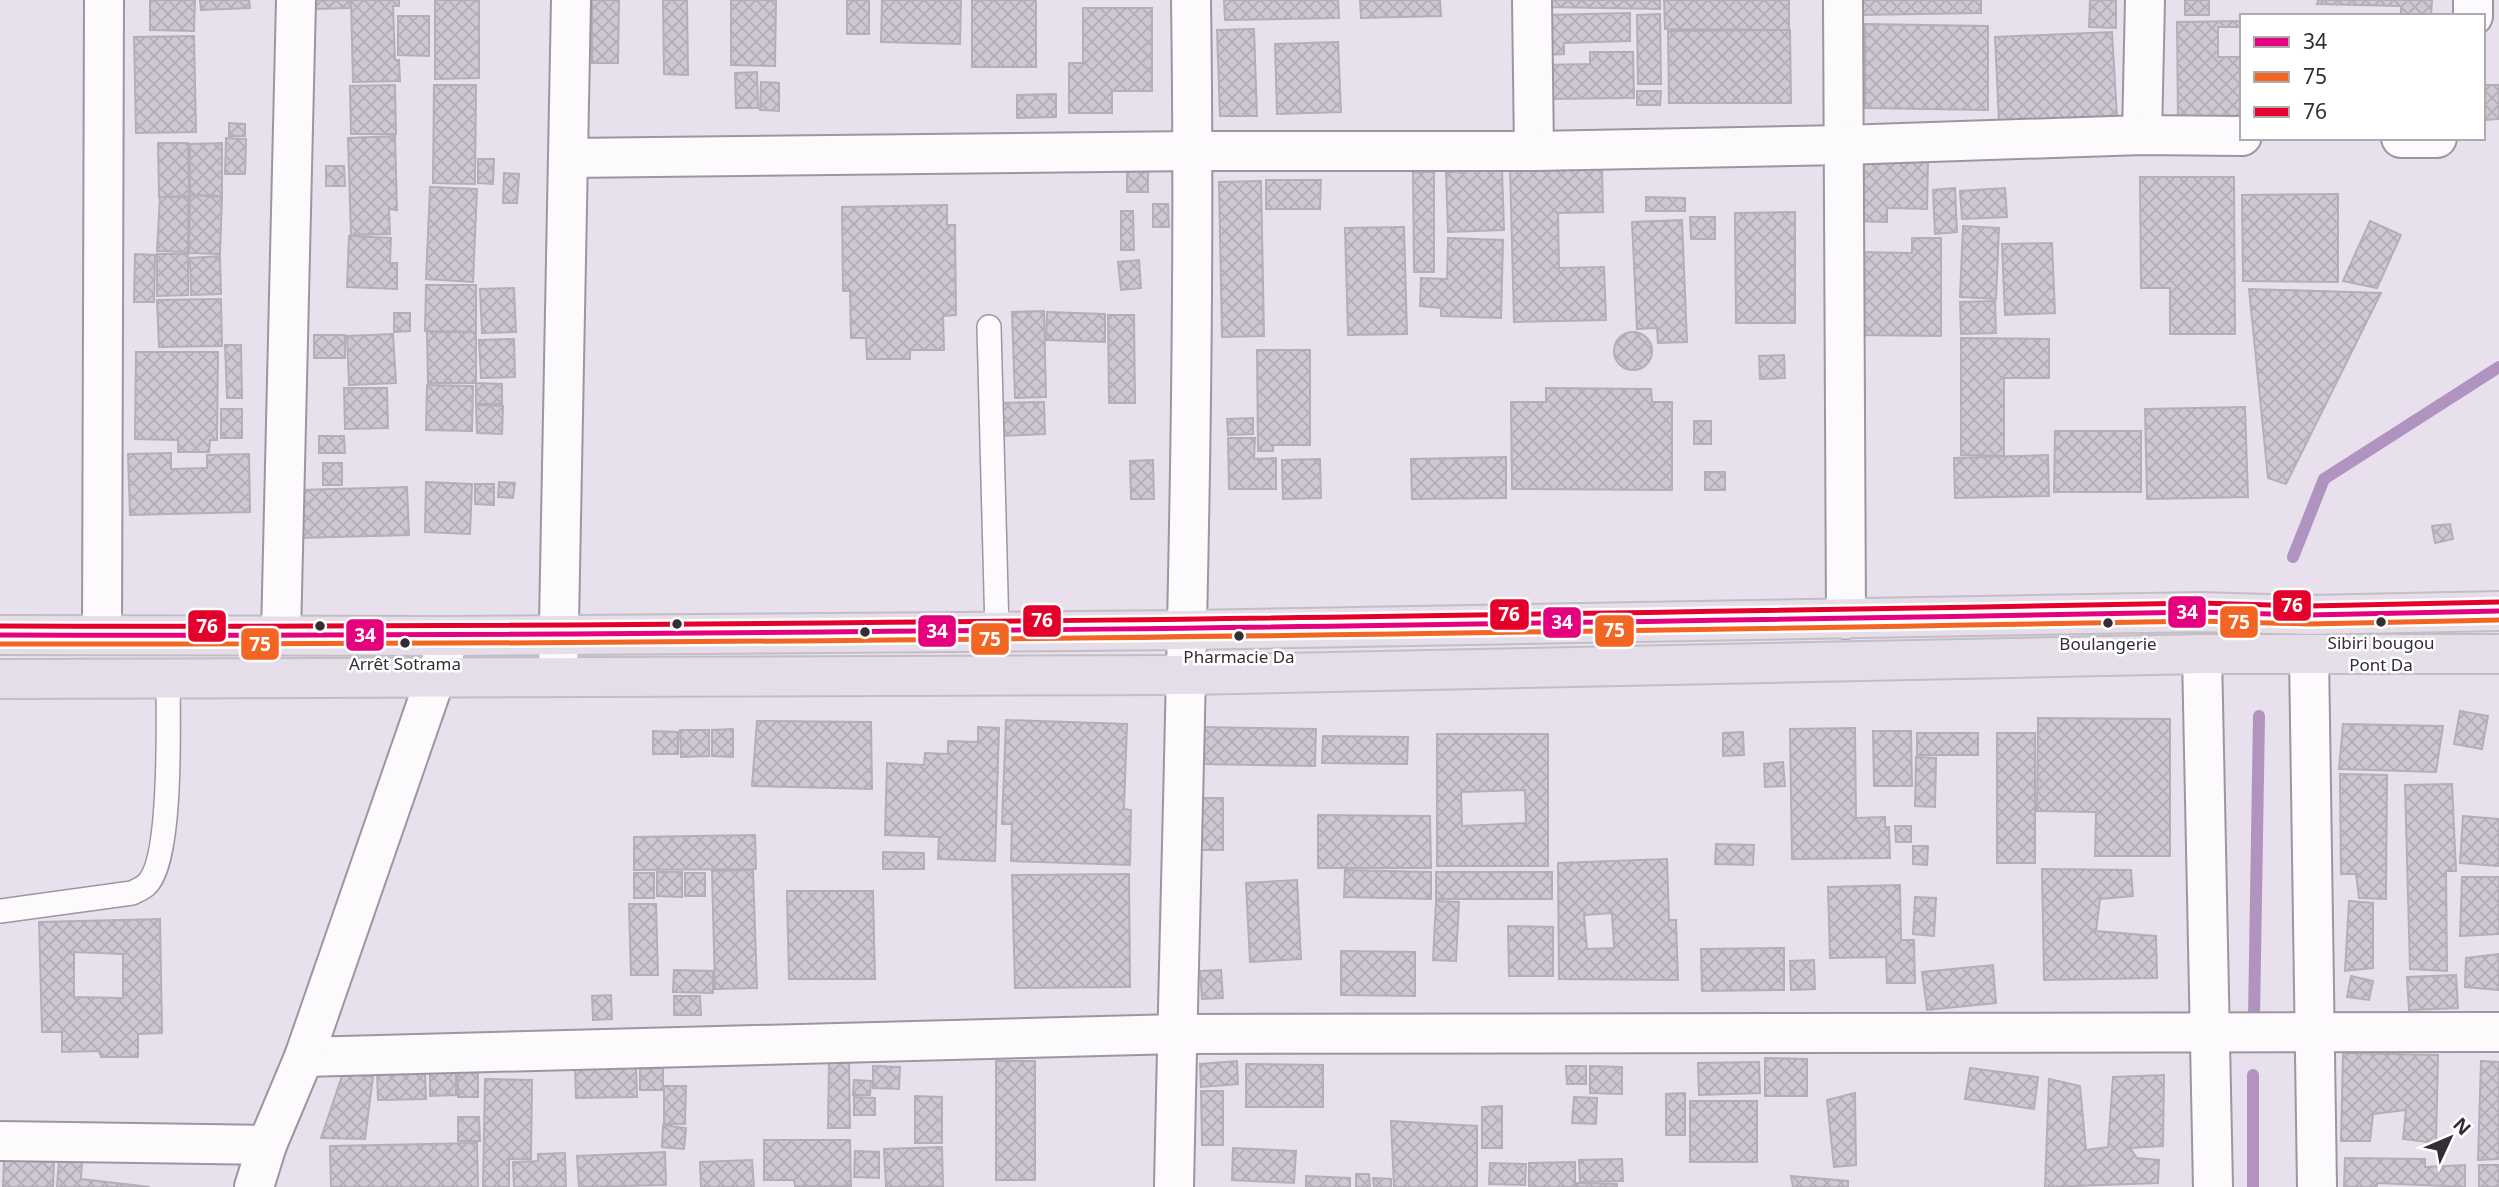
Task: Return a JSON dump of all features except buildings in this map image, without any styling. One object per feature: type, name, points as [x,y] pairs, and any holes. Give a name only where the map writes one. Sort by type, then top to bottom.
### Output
[{"type":"highway","points":[[0,635],[559,636],[1189,630],[2200,611],[2309,615],[2499,611]]},
{"type":"highway","points":[[0,678],[1188,675],[2202,654],[2499,654]]},
{"type":"street","points":[[103,635],[104,0]]},
{"type":"street","points":[[281,635],[296,0]]},
{"type":"street","points":[[558,675],[571,0]]},
{"type":"street","points":[[1174,1187],[1189,630],[1194,151],[1191,0]]},
{"type":"street","points":[[1532,0],[1534,151]]},
{"type":"street","points":[[1843,0],[1846,619]]},
{"type":"street","points":[[2142,135],[2146,0]]},
{"type":"street","points":[[568,158],[1194,151],[1534,151],[1843,145],[2142,135],[2240,136]]},
{"type":"street","points":[[254,1187],[267,1145],[304,1057],[450,636]]},
{"type":"street","points":[[2202,654],[2213,1187]]},
{"type":"street","points":[[2309,655],[2317,1187]]},
{"type":"street","points":[[304,1057],[1177,1034],[2499,1032]]},
{"type":"street","points":[[0,1141],[267,1145]]},
{"type":"lane","points":[[989,327],[997,631]]},
{"type":"lane","points":[[0,911],[132,893],[148,884],[155,870],[166,826],[169,678]]},
{"type":"waterway","points":[[2293,557],[2324,479],[2499,367]]},
{"type":"waterway","points":[[2254,1018],[2259,716]]},
{"type":"waterway","points":[[2253,1075],[2253,1187]]},
{"type":"transit line","name":"76","points":[[0,626],[825,623],[2200,603],[2309,606],[2499,602]]},
{"type":"transit line","name":"34","points":[[0,635],[825,632],[2200,612],[2309,615],[2499,611]]},
{"type":"transit line","name":"75","points":[[0,644],[825,641],[2200,621],[2309,624],[2499,620]]},
{"type":"place","name":"Sibiri bougou Pont Da","points":[[2381,622]]},
{"type":"place","name":"Boulangerie","points":[[2108,623]]},
{"type":"place","name":"Pharmacie Da","points":[[1239,636]]},
{"type":"place","name":"Arrêt Sotrama","points":[[405,643]]}]
